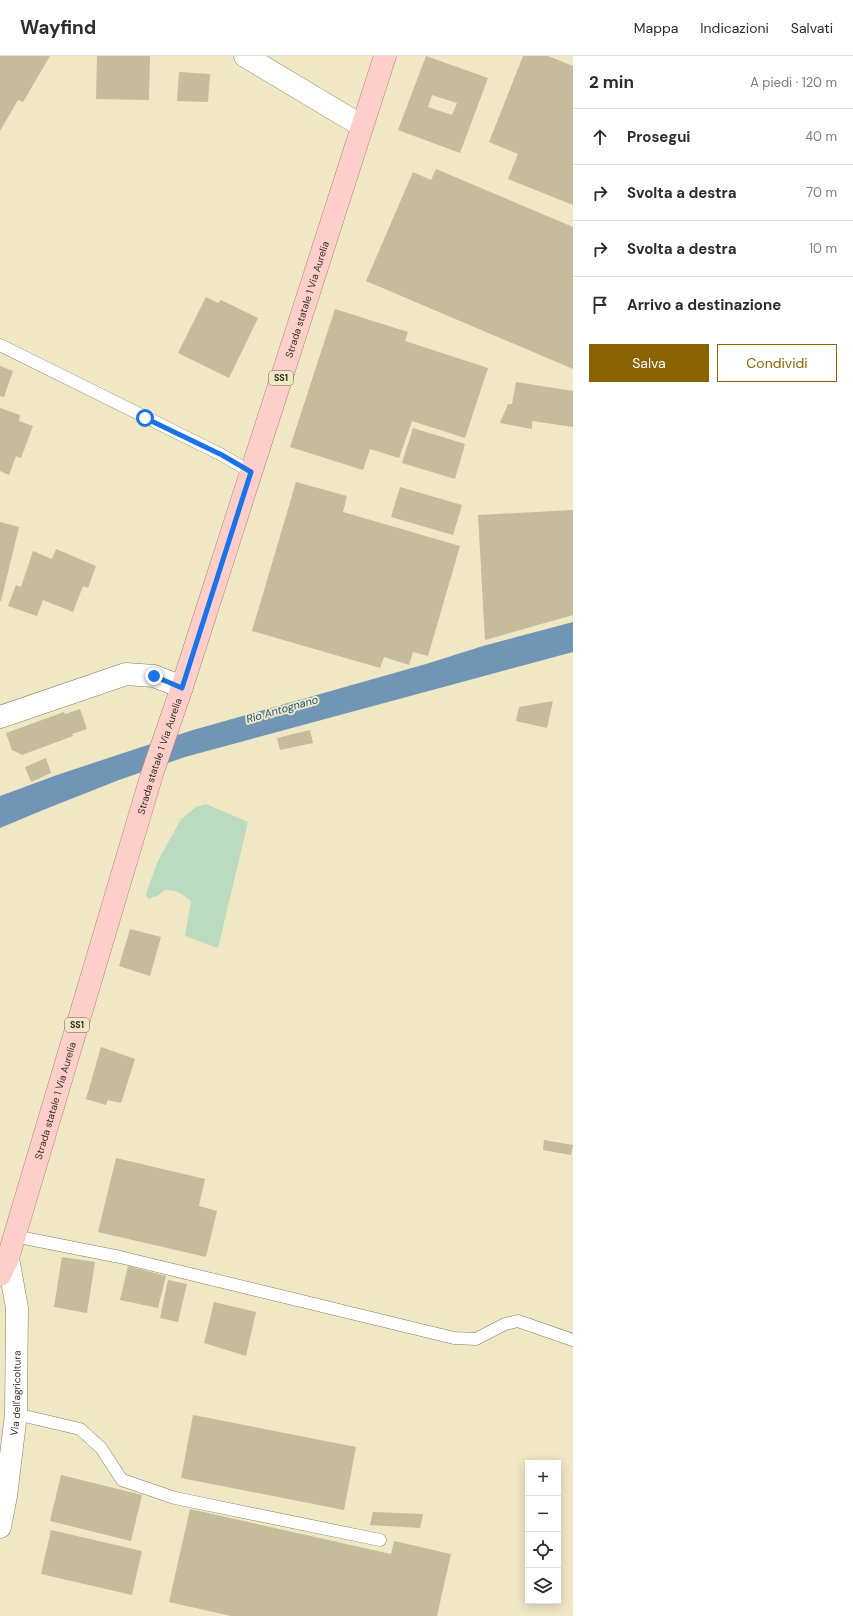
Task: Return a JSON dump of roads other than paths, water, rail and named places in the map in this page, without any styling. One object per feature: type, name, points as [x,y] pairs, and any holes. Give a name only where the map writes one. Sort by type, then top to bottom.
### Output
[{"type":"main road","name":"Strada statale 1 Via Aurelia","points":[[4,1267],[152,774],[180,694],[385,56]]},
{"type":"street","points":[[245,56],[362,126]]},
{"type":"street","points":[[0,717],[126,674],[154,676],[180,694]]},
{"type":"street","name":"Via dell'agricoltura","points":[[0,1527],[6,1496],[16,1414],[17,1308],[4,1267]]},
{"type":"lane","points":[[0,345],[222,455],[251,472]]},
{"type":"lane","points":[[14,1236],[120,1257],[454,1338],[476,1339],[505,1324],[518,1321],[573,1340]]},
{"type":"lane","points":[[16,1414],[80,1429],[101,1448],[122,1480],[142,1487],[175,1498],[380,1540]]},
{"type":"water","name":"Rio Antognano","points":[[573,622],[573,652],[185,757],[119,780],[0,828],[0,796],[57,775],[193,730],[426,664],[483,646]]}]
